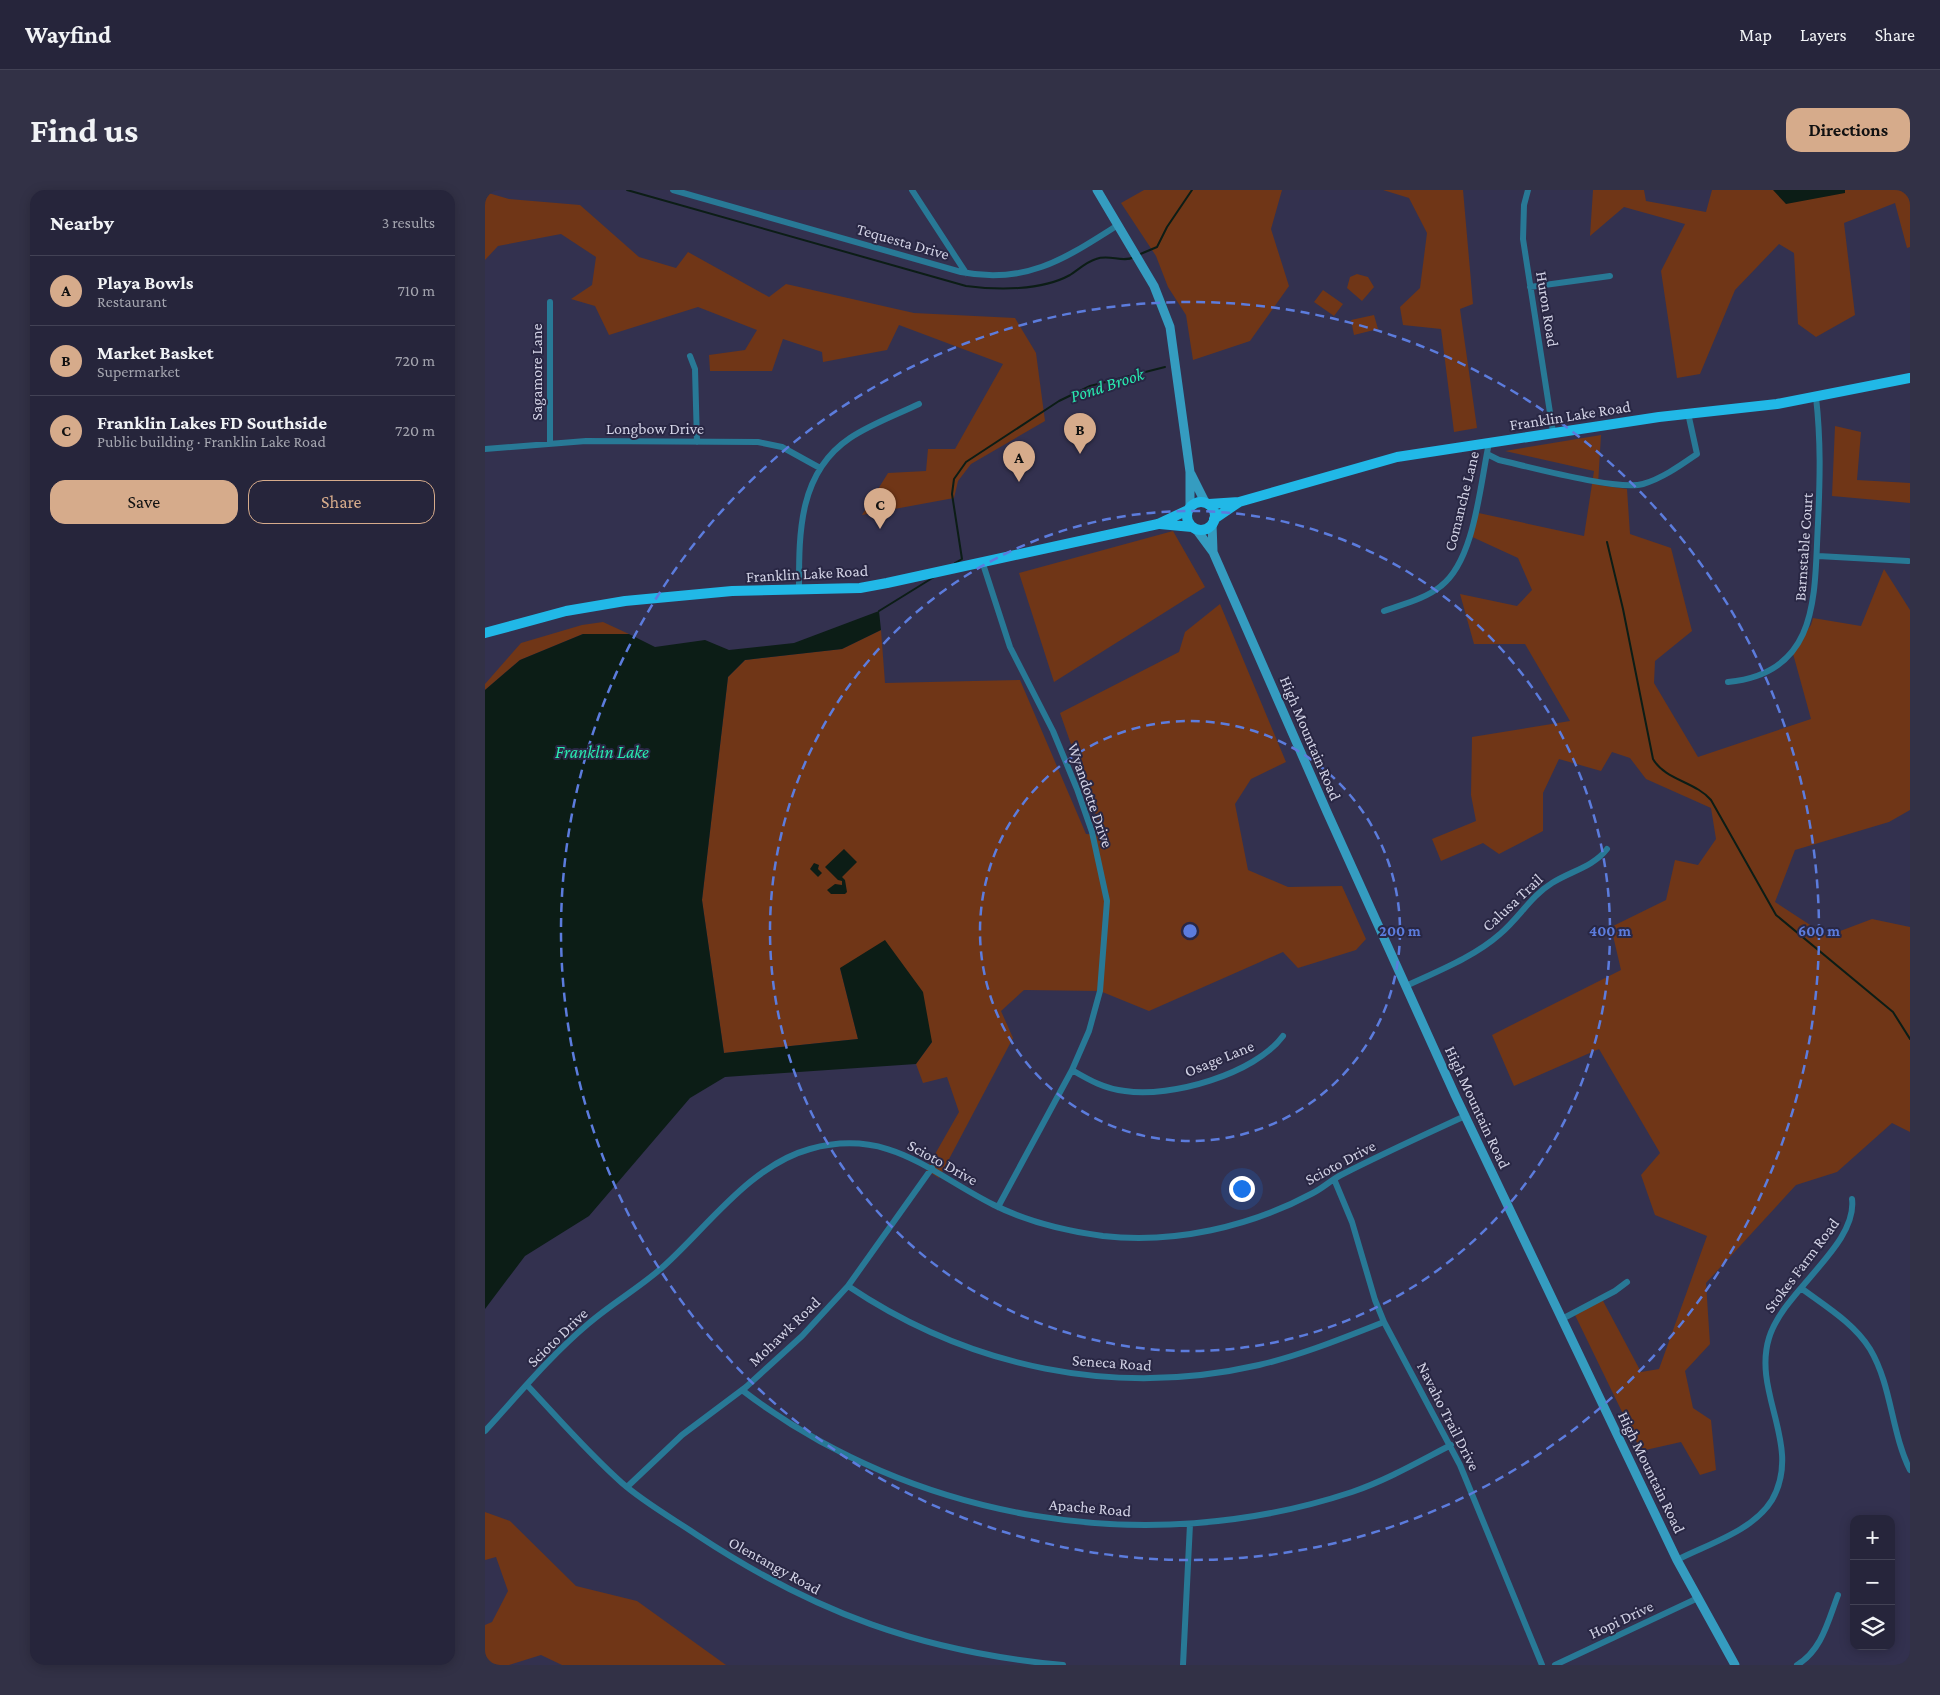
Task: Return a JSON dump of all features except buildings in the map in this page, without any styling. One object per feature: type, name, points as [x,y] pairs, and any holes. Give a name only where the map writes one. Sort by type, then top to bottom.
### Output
[{"type":"main road","points":[[1097,190],[1134,249],[1154,286],[1173,340],[1190,472],[1187,519],[1194,528],[1205,529],[1213,522],[1214,510],[1207,503],[1190,472]]},
{"type":"main road","name":"Franklin Lake Road","points":[[1207,503],[1239,502],[1380,461],[1553,432],[1688,413],[1753,407],[1816,397],[1910,378]]},
{"type":"main road","points":[[1189,508],[1198,502],[1207,503]]},
{"type":"main road","name":"Franklin Lake Road","points":[[1213,522],[1239,502]]},
{"type":"main road","name":"Franklin Lake Road","points":[[485,633],[567,611],[625,601],[732,592],[860,588],[956,570],[1158,524],[1189,508]]},
{"type":"main road","name":"High Mountain Road","points":[[1213,522],[1213,552]]},
{"type":"main road","name":"Franklin Lake Road","points":[[1158,524],[1194,528]]},
{"type":"main road","name":"High Mountain Road","points":[[1194,528],[1213,552],[1465,1116],[1677,1560],[1735,1665]]},
{"type":"street","name":"Tequesta Drive","points":[[673,190],[967,273],[998,276],[1036,270],[1063,259],[1118,224]]},
{"type":"street","points":[[912,190],[967,273]]},
{"type":"street","name":"Huron Road","points":[[1528,190],[1523,222],[1523,239],[1553,432]]},
{"type":"street","points":[[1530,287],[1609,276]]},
{"type":"street","name":"Sagamore Lane","points":[[550,302],[550,443]]},
{"type":"street","points":[[690,356],[695,369],[697,442]]},
{"type":"street","name":"Barnstable Court","points":[[1728,682],[1750,679],[1769,670],[1788,655],[1798,643],[1813,609],[1818,556],[1821,474],[1816,397]]},
{"type":"street","points":[[799,590],[801,519],[811,485],[820,468],[837,448],[848,439],[919,404]]},
{"type":"street","points":[[1487,454],[1499,460],[1612,484],[1642,484],[1678,468],[1697,454],[1688,413]]},
{"type":"street","name":"Longbow Drive","points":[[485,449],[550,443],[697,442],[771,444],[794,452],[820,468]]},
{"type":"street","name":"Comanche Lane","points":[[1384,611],[1431,593],[1441,586],[1457,568],[1467,547],[1489,443]]},
{"type":"street","points":[[1818,556],[1908,561]]},
{"type":"street","name":"Wyandotte Drive","points":[[983,564],[1010,647],[1053,731],[1093,832],[1107,901],[1101,991],[1089,1031],[1071,1070],[998,1207]]},
{"type":"street","name":"Calusa Trail","points":[[1406,986],[1489,943],[1510,925],[1541,891],[1565,876],[1592,863],[1607,849]]},
{"type":"street","name":"Osage Lane","points":[[1071,1070],[1097,1084],[1124,1091],[1155,1092],[1175,1089],[1207,1081],[1259,1058],[1275,1047],[1283,1036]]},
{"type":"street","name":"Scioto Drive","points":[[485,1431],[577,1334],[657,1272],[755,1178],[779,1161],[795,1154],[825,1146],[857,1144],[900,1152],[932,1168],[998,1207],[1036,1222],[1083,1233],[1130,1238],[1177,1236],[1216,1229],[1248,1220],[1313,1193],[1334,1179],[1465,1116]]},
{"type":"street","name":"Mohawk Road","points":[[627,1487],[682,1435],[742,1390],[802,1336],[848,1286],[932,1168]]},
{"type":"street","name":"Navaho Trail Drive","points":[[1334,1179],[1352,1222],[1375,1300],[1384,1322],[1451,1445],[1475,1499],[1542,1665]]},
{"type":"street","name":"Stokes Farm Road","points":[[1677,1560],[1745,1526],[1763,1512],[1777,1490],[1781,1479],[1783,1456],[1766,1376],[1766,1351],[1773,1327],[1779,1316],[1846,1232],[1853,1216],[1852,1199]]},
{"type":"street","points":[[1562,1319],[1615,1291],[1627,1282]]},
{"type":"street","name":"Seneca Road","points":[[848,1286],[915,1326],[963,1347],[1040,1369],[1102,1378],[1155,1379],[1235,1370],[1312,1350],[1384,1322]]},
{"type":"street","points":[[1801,1288],[1849,1325],[1869,1348],[1881,1374],[1910,1470]]},
{"type":"street","name":"Olentangy Road","points":[[527,1386],[604,1466],[627,1487],[751,1570],[845,1616],[908,1638],[952,1649],[1063,1665]]},
{"type":"street","name":"Apache Road","points":[[742,1390],[793,1426],[836,1450],[890,1475],[954,1498],[1020,1513],[1127,1525],[1190,1524],[1258,1516],[1322,1501],[1383,1480],[1451,1445]]},
{"type":"street","points":[[1183,1665],[1190,1524]]},
{"type":"street","points":[[1797,1665],[1813,1652],[1819,1643],[1838,1595]]},
{"type":"street","name":"Hopi Drive","points":[[1555,1665],[1698,1598]]},
{"type":"shaded area","points":[[1144,190],[1282,190],[1271,229],[1289,286],[1250,341],[1193,360],[1186,315],[1168,287],[1156,256],[1121,203]]},
{"type":"shaded area","points":[[1383,190],[1463,190],[1473,304],[1460,309],[1477,428],[1454,432],[1441,329],[1403,325],[1400,307],[1420,288],[1427,233],[1409,198]]},
{"type":"shaded area","points":[[1593,190],[1644,190],[1646,201],[1706,212],[1712,190],[1910,190],[1910,247],[1907,248],[1895,203],[1844,223],[1855,315],[1816,337],[1798,324],[1794,253],[1779,244],[1735,290],[1700,374],[1677,378],[1661,271],[1685,224],[1624,207],[1590,236]]},
{"type":"shaded area","points":[[485,192],[509,199],[580,205],[639,257],[676,268],[688,252],[769,297],[786,284],[914,313],[1015,318],[1036,353],[1045,421],[971,464],[958,481],[954,498],[862,515],[888,473],[926,471],[928,449],[955,449],[1003,364],[899,325],[887,350],[823,362],[822,352],[783,339],[772,371],[710,371],[709,355],[745,350],[757,330],[698,307],[609,335],[595,306],[571,299],[592,285],[596,257],[561,234],[498,246],[485,260]]},
{"type":"shaded area","points":[[1357,274],[1368,277],[1374,287],[1362,301],[1347,288],[1350,277]]},
{"type":"shaded area","points":[[1323,290],[1343,304],[1334,316],[1314,302]]},
{"type":"shaded area","points":[[1374,315],[1378,329],[1354,335],[1351,320]]},
{"type":"shaded area","points":[[1835,426],[1861,432],[1857,480],[1910,483],[1910,503],[1832,496]]},
{"type":"shaded area","points":[[1601,435],[1598,485],[1627,489],[1630,534],[1671,548],[1692,631],[1655,661],[1654,683],[1698,757],[1811,719],[1792,650],[1811,625],[1813,618],[1861,626],[1884,569],[1910,610],[1910,810],[1889,822],[1795,850],[1775,902],[1827,936],[1872,919],[1910,927],[1910,1132],[1892,1123],[1837,1172],[1796,1185],[1706,1283],[1710,1344],[1685,1371],[1693,1408],[1711,1420],[1716,1470],[1700,1475],[1681,1442],[1641,1451],[1574,1313],[1602,1299],[1641,1372],[1659,1369],[1707,1236],[1655,1215],[1641,1175],[1660,1153],[1599,1049],[1514,1086],[1492,1035],[1621,970],[1611,927],[1666,900],[1675,860],[1698,865],[1716,839],[1711,808],[1646,779],[1630,758],[1612,752],[1601,771],[1559,759],[1543,793],[1543,831],[1499,854],[1483,843],[1441,861],[1432,839],[1476,821],[1471,795],[1472,737],[1570,721],[1525,644],[1474,644],[1460,594],[1517,606],[1532,590],[1518,558],[1468,535],[1474,512],[1584,536],[1594,471],[1505,451]]},
{"type":"shaded area","points":[[1173,531],[1205,587],[1054,682],[1019,573]]},
{"type":"shaded area","points":[[1220,604],[1286,762],[1251,779],[1235,804],[1248,870],[1288,887],[1342,886],[1366,939],[1356,950],[1298,968],[1283,952],[1149,1011],[1100,991],[1024,990],[1001,1011],[1013,1038],[939,1178],[926,1170],[959,1112],[947,1077],[923,1083],[916,1064],[932,1042],[840,968],[858,1039],[724,1053],[702,900],[728,677],[745,660],[842,649],[881,630],[885,683],[1020,680],[1086,834],[1103,835],[1060,713],[1179,652],[1185,632]]},
{"type":"shaded area","points":[[603,622],[629,634],[583,634],[520,660],[485,690],[485,684],[521,643],[582,625]]},
{"type":"shaded area","points":[[485,1512],[510,1521],[576,1586],[637,1601],[726,1665],[562,1665],[541,1655],[509,1665],[485,1665],[485,1625],[492,1622],[508,1591],[496,1557],[485,1560]]},
{"type":"water","points":[[1773,190],[1845,190],[1845,193],[1786,204]]},
{"type":"water","name":"Franklin Lake","points":[[879,611],[881,630],[842,649],[745,660],[728,677],[702,900],[724,1053],[858,1039],[840,968],[885,940],[923,992],[932,1042],[916,1064],[725,1077],[690,1098],[589,1216],[525,1256],[485,1309],[485,690],[520,660],[583,634],[629,634],[655,647],[705,640],[729,650],[794,643]]},
{"type":"water","points":[[844,849],[857,862],[842,877],[845,880],[847,892],[845,894],[831,894],[827,890],[835,884],[842,885],[842,881],[838,880],[825,867]]},
{"type":"water","points":[[814,863],[819,865],[818,869],[822,873],[818,877],[810,869]]},
{"type":"waterway","points":[[627,190],[966,286],[991,288],[1033,287],[1070,275],[1092,260],[1106,257],[1125,259],[1134,257]]},
{"type":"waterway","points":[[1138,255],[1157,247],[1167,227],[1192,190]]},
{"type":"waterway","name":"Pond Brook","points":[[955,563],[962,559],[952,494],[954,479],[966,462],[1059,401],[1090,386],[1165,367]]},
{"type":"waterway","points":[[1607,542],[1623,609],[1653,759],[1665,772],[1697,789],[1711,800],[1776,915],[1893,1012],[1910,1039]]},
{"type":"waterway","name":"Pond Brook","points":[[879,611],[934,577]]},
{"type":"place","name":"Market Basket","points":[[1080,454]]},
{"type":"place","name":"Playa Bowls","points":[[1019,482]]},
{"type":"place","name":"Franklin Lakes FD Southside","points":[[880,529]]}]
